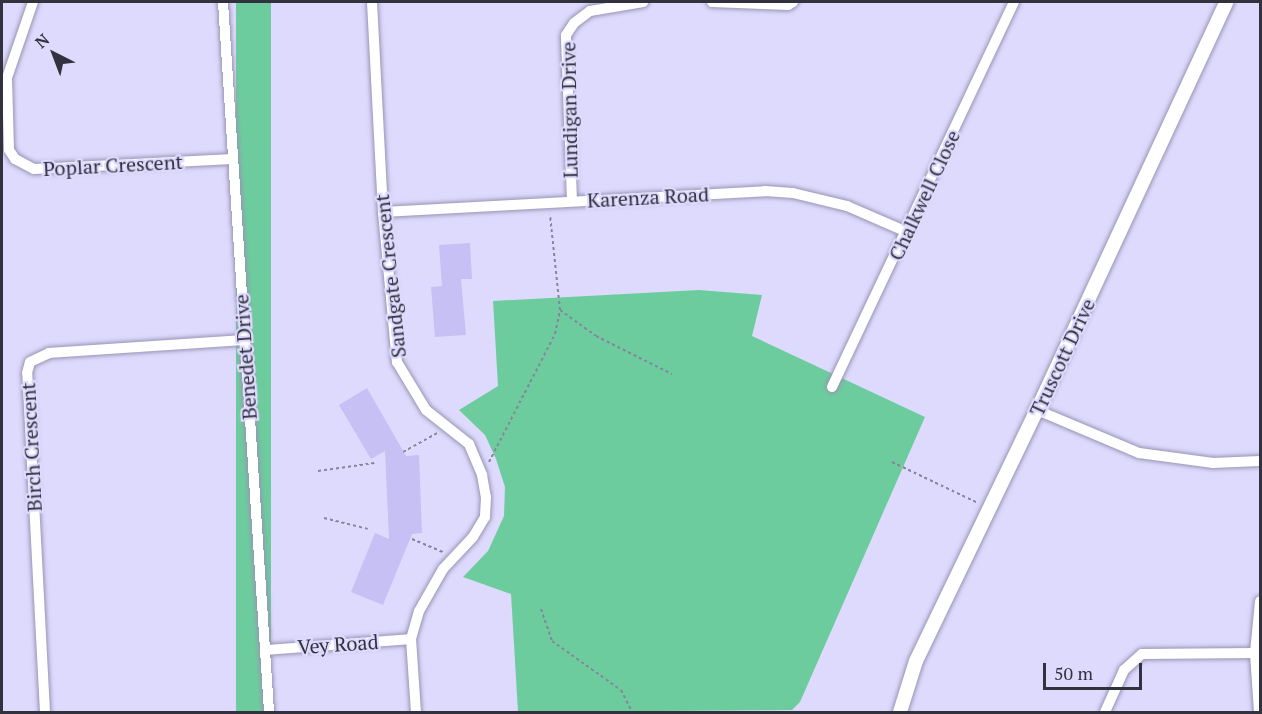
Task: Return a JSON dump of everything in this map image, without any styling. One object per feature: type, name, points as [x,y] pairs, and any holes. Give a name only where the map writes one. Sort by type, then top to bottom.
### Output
[{"type":"street","name":"Poplar Crescent","points":[[33,2],[7,78],[9,150],[22,165],[34,169],[233,159]]},
{"type":"street","name":"Benedet Drive","points":[[223,2],[243,340],[269,712]]},
{"type":"street","name":"Sandgate Crescent","points":[[372,2],[383,212],[397,362],[415,398],[446,428],[469,444],[482,475],[485,517],[473,537],[428,591],[411,639],[416,712]]},
{"type":"street","name":"Lundigan Drive","points":[[572,201],[566,35],[574,23],[590,11],[643,2]]},
{"type":"street","points":[[712,2],[788,5],[793,2]]},
{"type":"street","name":"Chalkwell Close","points":[[832,387],[1014,2]]},
{"type":"street","name":"Truscott Drive","points":[[900,712],[916,661],[1037,410],[1226,2]]},
{"type":"street","name":"Karenza Road","points":[[383,212],[549,201],[765,191],[793,193],[847,206],[907,232]]},
{"type":"street","name":"Birch Crescent","points":[[45,712],[27,373],[30,362],[49,353],[243,340]]},
{"type":"street","points":[[1037,410],[1139,453],[1213,463],[1260,461]]},
{"type":"street","points":[[1259,712],[1255,653],[1260,602]]},
{"type":"street","name":"Vey Road","points":[[266,650],[411,639]]},
{"type":"street","points":[[1105,712],[1124,670],[1142,654],[1255,653]]},
{"type":"path","points":[[482,475],[555,334],[560,310],[549,201]]},
{"type":"path","points":[[560,310],[596,336],[672,375]]},
{"type":"path","points":[[403,452],[446,428]]},
{"type":"path","points":[[892,462],[990,509]]},
{"type":"path","points":[[318,471],[374,463]]},
{"type":"path","points":[[324,518],[368,529]]},
{"type":"path","points":[[412,539],[455,557]]},
{"type":"path","points":[[541,609],[552,641],[621,690],[632,712]]},
{"type":"green space","points":[[236,2],[271,2],[271,712],[236,712]]},
{"type":"green space","points":[[699,290],[762,295],[752,336],[925,417],[800,702],[792,710],[518,712],[511,594],[463,577],[488,551],[504,516],[505,487],[496,459],[485,435],[459,410],[498,386],[493,301]]},
{"type":"building","points":[[470,243],[472,279],[461,279],[466,335],[435,337],[431,287],[442,286],[439,245]]},
{"type":"building","points":[[367,388],[406,456],[419,455],[422,533],[412,534],[383,605],[351,592],[375,533],[389,539],[385,451],[371,459],[339,405]]}]
